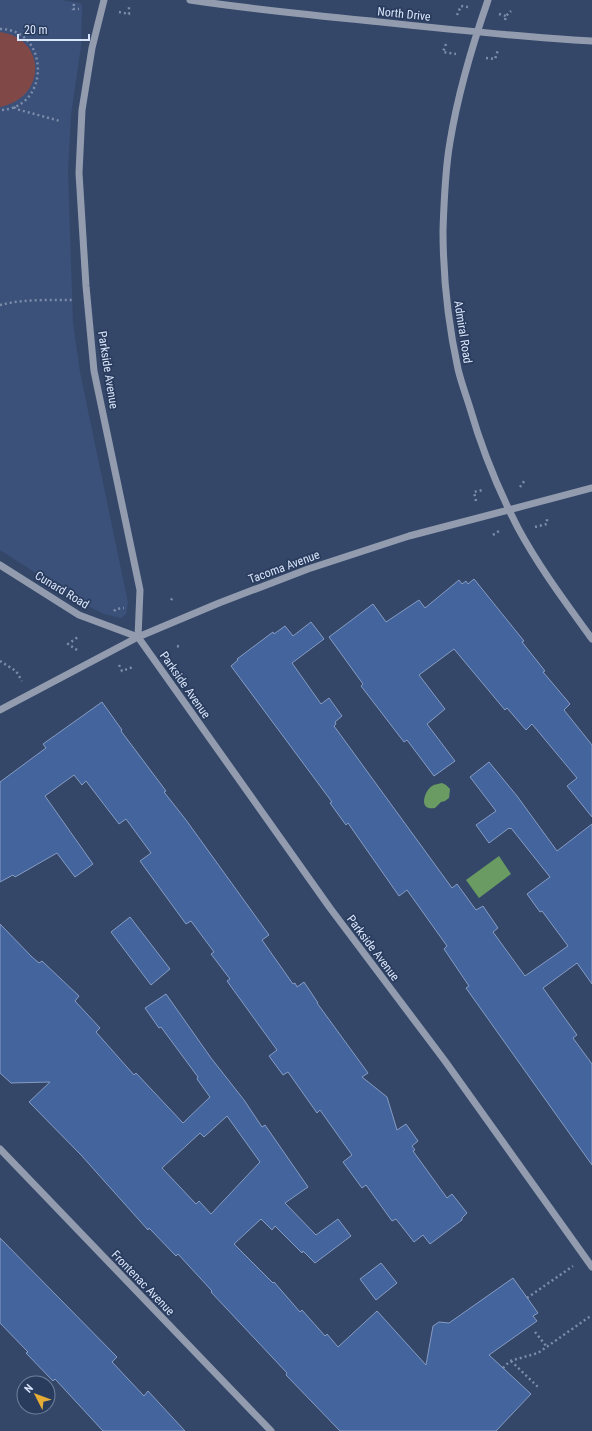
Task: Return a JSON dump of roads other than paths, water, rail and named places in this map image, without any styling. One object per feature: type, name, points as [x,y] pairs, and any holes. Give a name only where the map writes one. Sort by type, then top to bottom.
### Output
[{"type":"street","name":"Parkside Avenue","points":[[104,0],[92,48],[82,110],[79,180],[86,286],[94,371],[140,590],[138,637],[330,908],[445,1061],[592,1267]]},
{"type":"street","name":"North Drive","points":[[190,0],[241,8],[476,33],[540,39],[592,41]]},
{"type":"street","name":"Admiral Road","points":[[488,0],[476,33],[450,142],[444,201],[444,261],[448,316],[458,370],[481,444],[499,489],[519,529],[553,586],[592,639]]},
{"type":"street","name":"Tacoma Avenue","points":[[0,710],[138,637],[219,603],[308,569],[409,536],[592,488]]},
{"type":"street","name":"Cunard Road","points":[[0,565],[79,615],[138,637]]},
{"type":"street","name":"Frontenac Avenue","points":[[0,1149],[271,1431]]}]
